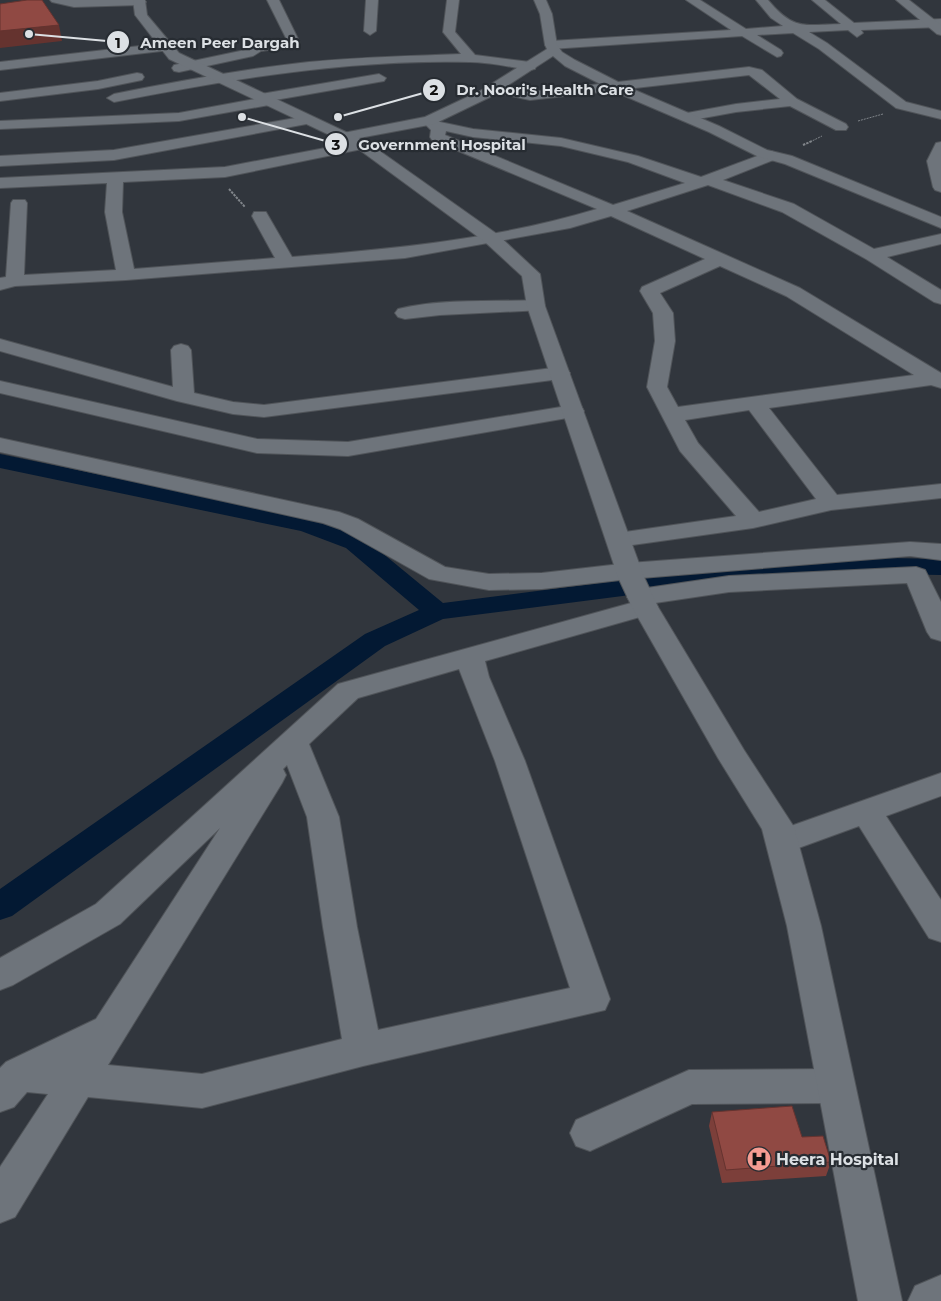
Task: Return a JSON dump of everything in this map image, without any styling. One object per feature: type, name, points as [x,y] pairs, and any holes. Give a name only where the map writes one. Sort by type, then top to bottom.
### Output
[{"type":"street","points":[[56,0],[74,4]]},
{"type":"street","points":[[164,71],[249,52],[258,48],[294,43],[273,0]]},
{"type":"street","points":[[370,31],[372,0]]},
{"type":"street","points":[[453,0],[449,32],[471,58]]},
{"type":"street","points":[[540,0],[546,14],[553,48],[570,62],[616,86],[771,156],[799,164],[941,223]]},
{"type":"street","points":[[692,0],[777,53]]},
{"type":"street","points":[[762,0],[775,16],[823,46],[901,105],[941,115]]},
{"type":"street","points":[[818,0],[865,41],[858,46]]},
{"type":"street","points":[[902,0],[938,26]]},
{"type":"street","points":[[46,8],[74,4],[140,1],[141,15],[174,56],[362,145],[491,238],[531,274],[536,306],[637,589],[733,758],[778,827],[804,926],[880,1301]]},
{"type":"street","points":[[343,136],[431,123],[530,66],[553,48],[796,29],[938,26]]},
{"type":"street","points":[[823,46],[842,46]]},
{"type":"street","points":[[0,66],[166,47]]},
{"type":"street","points":[[114,98],[287,69],[361,61],[471,58],[530,66]]},
{"type":"street","points":[[494,88],[530,96],[749,71],[757,74],[792,102],[841,126]]},
{"type":"street","points":[[0,97],[98,85],[145,75]]},
{"type":"street","points":[[0,126],[179,117],[379,78]]},
{"type":"street","points":[[98,85],[114,98],[120,119]]},
{"type":"street","points":[[687,118],[736,108],[792,102]]},
{"type":"street","points":[[0,161],[114,155],[307,120]]},
{"type":"street","points":[[431,123],[474,133],[561,142],[633,159],[688,179],[702,182],[771,156]]},
{"type":"street","points":[[431,123],[439,129],[437,137],[612,210],[793,292],[938,380]]},
{"type":"street","points":[[472,151],[520,137]]},
{"type":"street","points":[[0,183],[213,173],[250,168],[294,157],[362,145]]},
{"type":"street","points":[[941,146],[935,161],[941,188]]},
{"type":"street","points":[[116,177],[112,186],[126,275]]},
{"type":"street","points":[[19,203],[7,282],[126,275],[404,253],[570,223],[708,180],[788,208],[872,255],[941,298]]},
{"type":"street","points":[[254,213],[286,262]]},
{"type":"street","points":[[872,255],[941,239]]},
{"type":"street","points":[[720,259],[649,291],[663,312],[664,341],[657,386],[688,446],[753,521]]},
{"type":"street","points":[[405,313],[440,309],[536,306]]},
{"type":"street","points":[[1,347],[184,397],[233,408],[264,411],[560,373]]},
{"type":"street","points":[[181,350],[184,397]]},
{"type":"street","points":[[672,415],[754,402],[938,380]]},
{"type":"street","points":[[0,387],[257,446],[348,449],[573,411]]},
{"type":"street","points":[[754,402],[832,503]]},
{"type":"street","points":[[0,445],[330,517],[349,524],[438,574],[462,579],[489,582],[542,581],[637,589],[916,575],[941,632]]},
{"type":"street","points":[[618,540],[753,521],[832,503],[941,490]]},
{"type":"street","points":[[0,976],[108,914],[348,691],[470,657],[637,589],[910,549],[941,552]]},
{"type":"street","points":[[10,1084],[78,1080],[202,1091],[363,1050],[592,999],[510,761],[476,677],[470,657]]},
{"type":"street","points":[[0,1202],[293,741]]},
{"type":"street","points":[[293,741],[323,817],[340,927],[363,1050]]},
{"type":"street","points":[[782,842],[941,784]]},
{"type":"street","points":[[866,811],[941,928]]},
{"type":"street","points":[[10,1084],[111,1029]]},
{"type":"street","points":[[590,1134],[689,1087],[836,1086]]},
{"type":"street","points":[[930,1301],[941,1297]]},
{"type":"path","points":[[213,173],[254,213]]},
{"type":"building","points":[[42,0],[59,25],[0,31],[0,4]]},
{"type":"building","points":[[792,1106],[802,1137],[823,1136],[831,1162],[726,1170],[712,1112]]},
{"type":"waterway","points":[[0,461],[308,525],[355,543],[437,612]]},
{"type":"waterway","points":[[437,612],[708,577],[832,565],[941,567]]},
{"type":"waterway","points":[[0,907],[375,640],[437,612]]},
{"type":"place","name":"Ameen Peer Dargah","points":[[29,34]]},
{"type":"place","name":"Government Hospital","points":[[242,117]]},
{"type":"place","name":"Dr. Noori's Health Care","points":[[338,117]]},
{"type":"place","name":"Heera Hospital","points":[[759,1159]]}]
